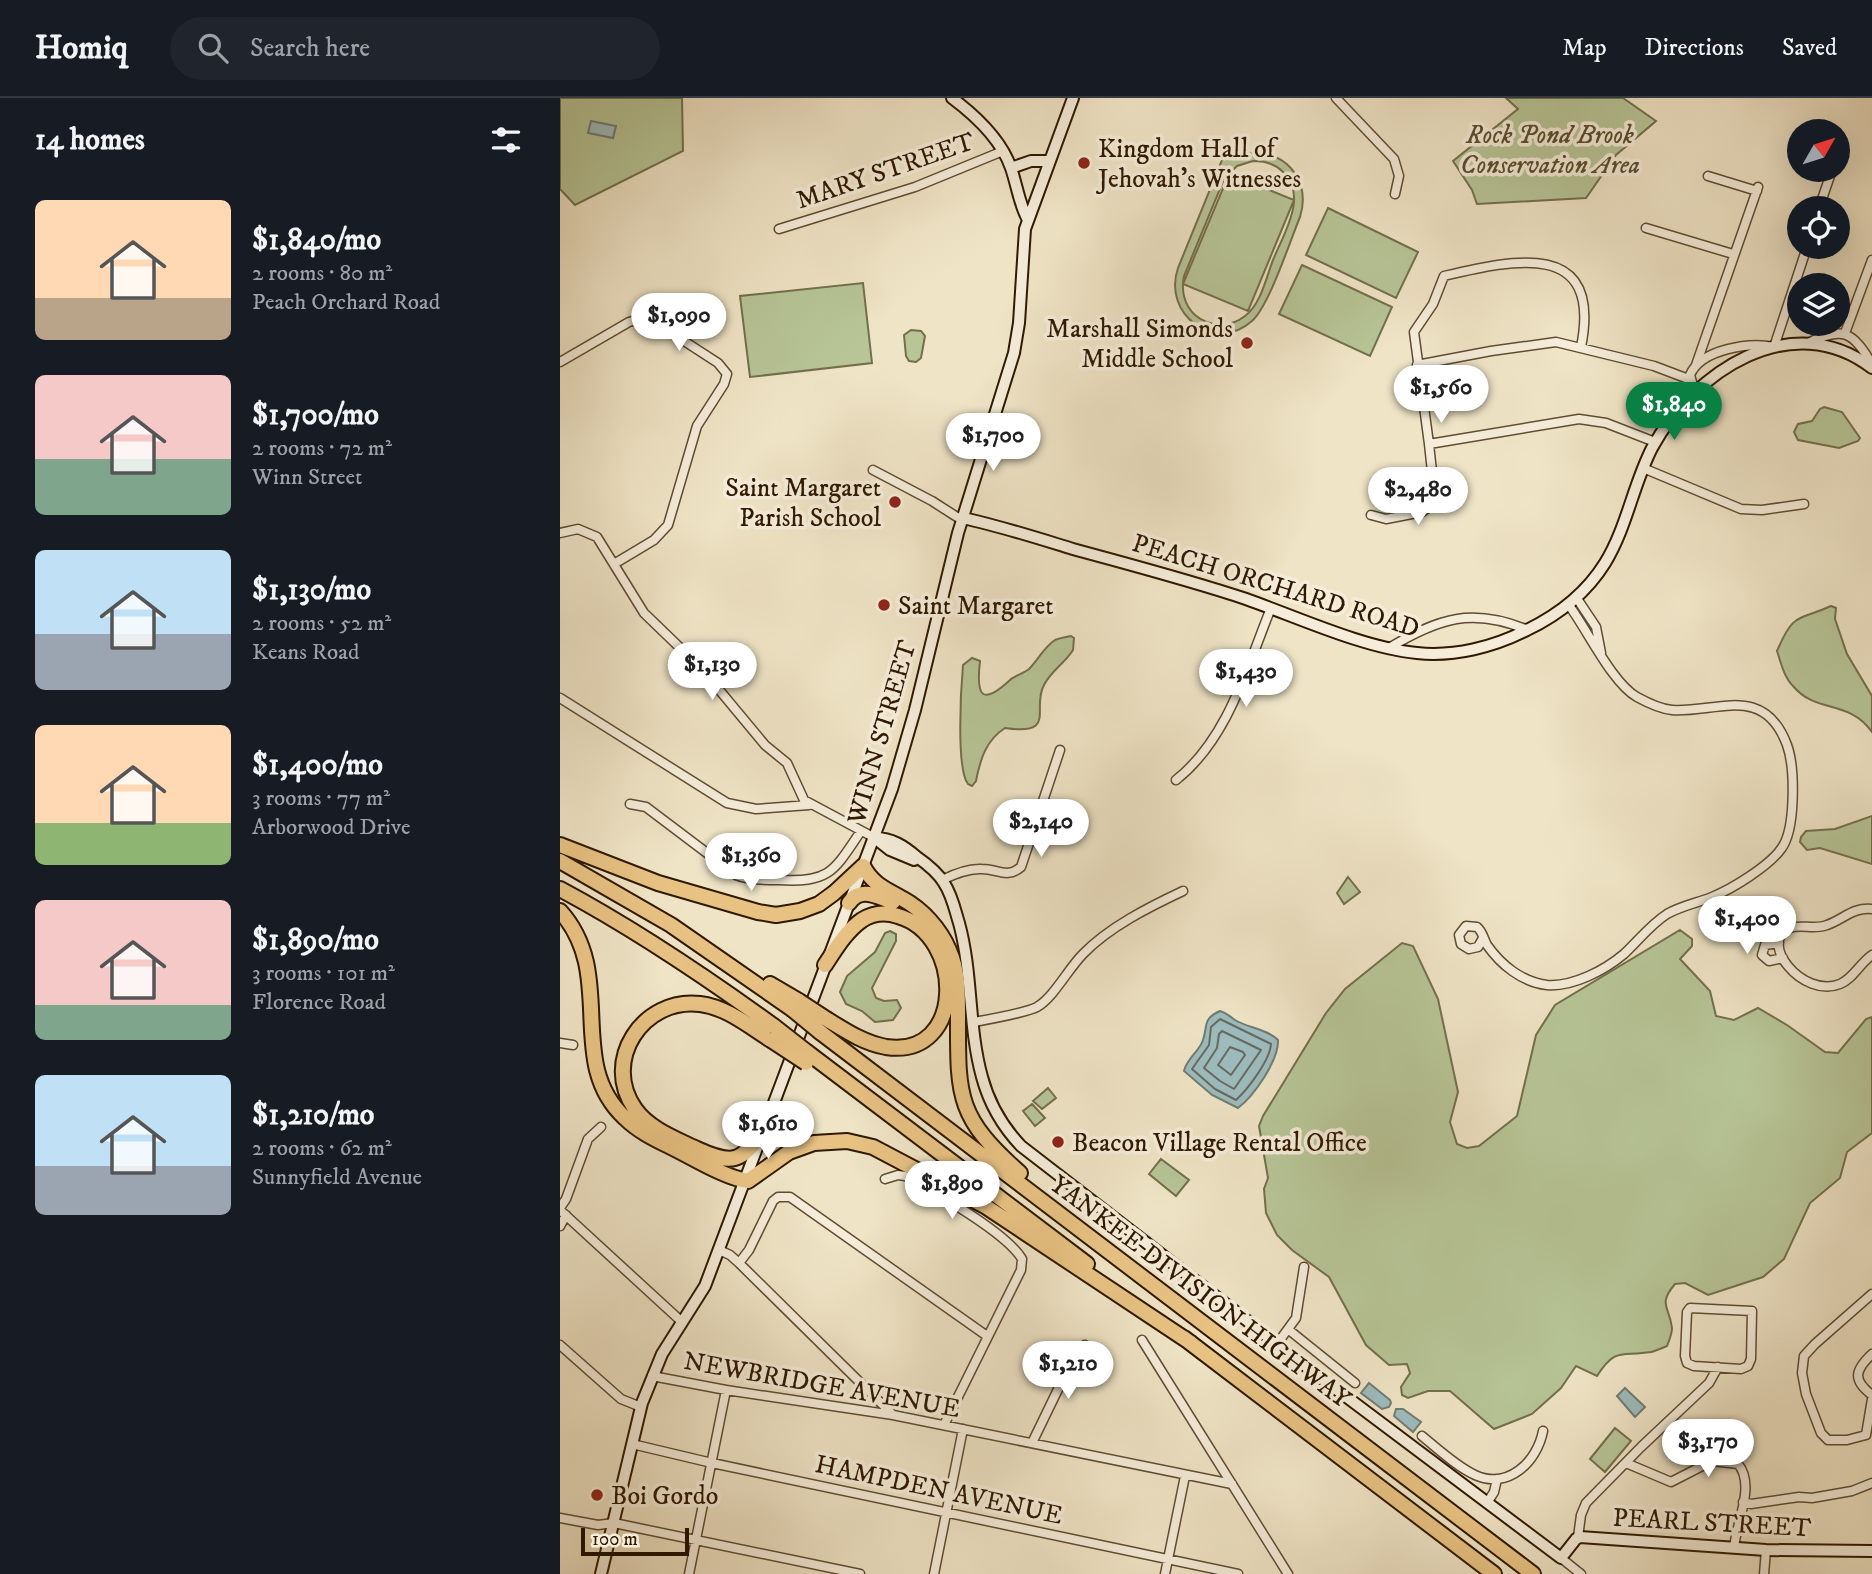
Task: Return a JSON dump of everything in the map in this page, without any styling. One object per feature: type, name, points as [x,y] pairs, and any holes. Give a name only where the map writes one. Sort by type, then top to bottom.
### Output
[{"type":"highway","points":[[560,845],[658,883],[776,915],[819,904],[834,894],[863,866],[876,885],[905,900],[926,917],[946,944],[955,967],[958,993],[959,1083],[969,1116],[998,1153],[1088,1236]]},
{"type":"highway","points":[[560,861],[626,898],[824,1026],[888,1047],[909,1045],[927,1036],[938,1025],[946,1008],[948,985],[944,964],[930,939],[914,923],[895,915],[873,915],[862,921],[845,937],[825,965]]},
{"type":"highway","name":"YANKEE DIVISION HIGHWAY","points":[[560,889],[689,966],[773,1034],[887,1112],[1494,1574]]},
{"type":"highway","points":[[849,903],[856,895],[866,893],[905,906],[926,917]]},
{"type":"highway","points":[[560,911],[576,931],[587,959],[595,1063],[602,1086],[613,1105],[639,1130],[743,1181],[755,1178],[789,1152],[814,1143],[847,1141],[873,1147],[985,1206],[1191,1343]]},
{"type":"highway","points":[[763,1130],[746,1152],[729,1160],[716,1157],[674,1137],[647,1122],[633,1107],[624,1080],[623,1061],[630,1040],[645,1021],[664,1009],[683,1004],[706,1005],[723,1010],[773,1034]]},
{"type":"highway","name":"YANKEE DIVISION HIGHWAY","points":[[824,1026],[1088,1236],[1533,1574]]},
{"type":"street","points":[[952,98],[982,124],[1003,151],[1028,220]]},
{"type":"street","name":"WINN STREET","points":[[601,1574],[641,1407],[652,1376],[662,1354],[705,1286],[892,789],[915,710],[963,518],[1014,353],[1028,220],[1073,98]]},
{"type":"street","points":[[1336,98],[1394,159],[1399,176],[1395,194]]},
{"type":"street","name":"MARY STREET","points":[[779,229],[915,187],[1003,151]]},
{"type":"street","points":[[1011,168],[1031,161],[1049,162]]},
{"type":"street","points":[[1696,365],[1758,189],[1708,176]]},
{"type":"street","points":[[1646,228],[1733,254]]},
{"type":"street","points":[[1774,347],[1803,259]]},
{"type":"street","points":[[1850,319],[1872,260]]},
{"type":"street","points":[[1371,515],[1386,519],[1426,510],[1430,506],[1434,490],[1414,332],[1433,304],[1444,275],[1525,261],[1541,262],[1556,268],[1573,280],[1582,296],[1585,323],[1581,347]]},
{"type":"street","points":[[560,362],[629,322],[649,317],[718,362],[727,373],[724,384],[697,426],[668,525],[654,540],[614,564]]},
{"type":"street","name":"PEACH ORCHARD ROAD","points":[[963,518],[1161,572],[1389,648],[1416,653],[1446,654],[1483,647],[1528,630],[1572,601],[1601,570],[1615,545],[1643,468],[1656,442],[1694,384],[1757,352],[1808,343],[1826,336]]},
{"type":"street","name":"PEACH ORCHARD ROAD","points":[[1849,336],[1856,341],[1872,366]]},
{"type":"street","points":[[1417,365],[1561,342],[1654,366],[1694,384]]},
{"type":"street","name":"PEACH ORCHARD ROAD","points":[[1808,343],[1845,352],[1872,366]]},
{"type":"street","name":"PEACH ORCHARD ROAD","points":[[1694,384],[1690,374],[1696,365],[1719,353],[1740,345],[1759,344],[1774,347]]},
{"type":"street","points":[[1429,444],[1580,419],[1606,423],[1656,442]]},
{"type":"street","points":[[1643,468],[1741,509],[1762,510],[1804,505]]},
{"type":"street","points":[[873,470],[963,518]]},
{"type":"street","points":[[560,533],[578,529],[593,534],[600,541],[644,613],[701,668],[763,743],[787,763],[802,797],[810,805],[875,838],[887,838],[901,845],[942,880],[955,911],[965,949],[979,1065],[985,1089],[1000,1119],[1017,1142],[1036,1160],[1581,1574]]},
{"type":"street","points":[[1483,938],[1497,958],[1521,977],[1547,985],[1570,983],[1615,961],[1667,914],[1734,885],[1771,859],[1786,840],[1791,803],[1789,757],[1781,733],[1773,722],[1744,705],[1727,704],[1675,710],[1652,705],[1629,691],[1601,653],[1572,601]]},
{"type":"street","points":[[1176,780],[1201,756],[1229,712],[1271,608]]},
{"type":"street","points":[[1389,648],[1419,631],[1458,617],[1497,619],[1528,630]]},
{"type":"street","points":[[560,698],[727,803],[756,809],[810,805]]},
{"type":"street","points":[[942,880],[975,869],[1005,874],[1021,867],[1060,750]]},
{"type":"street","points":[[630,804],[646,807],[736,875],[751,879],[800,881],[820,878],[836,866],[861,831]]},
{"type":"street","points":[[974,1022],[1035,1007],[1045,1000],[1092,945],[1128,921],[1183,891]]},
{"type":"street","points":[[1872,909],[1855,910],[1823,927],[1790,928],[1782,934],[1779,943],[1783,958],[1793,973],[1802,980],[1828,986],[1843,983],[1872,955]]},
{"type":"street","points":[[1779,943],[1765,944],[1762,954],[1769,961],[1783,958]]},
{"type":"street","points":[[560,1043],[573,1045]]},
{"type":"street","points":[[560,1226],[562,1211],[587,1140],[601,1127]]},
{"type":"street","points":[[885,1179],[898,1175],[908,1178],[1011,1244],[1022,1262],[1021,1270],[944,1425]]},
{"type":"street","points":[[739,1263],[773,1201],[778,1197],[790,1197],[987,1336]]},
{"type":"street","points":[[562,1211],[682,1322]]},
{"type":"street","points":[[719,1250],[739,1263],[893,1415]]},
{"type":"street","points":[[1277,1344],[1297,1315],[1304,1267]]},
{"type":"street","points":[[1872,1294],[1807,1351],[1801,1373],[1818,1426],[1828,1440],[1839,1441],[1866,1435],[1872,1397],[1860,1384],[1858,1376],[1861,1365],[1872,1354]]},
{"type":"street","points":[[1689,1308],[1749,1310],[1753,1313],[1749,1365],[1743,1368],[1718,1367],[1692,1366],[1685,1359],[1689,1308]]},
{"type":"street","points":[[1289,1330],[1354,1383]]},
{"type":"street","points":[[1142,1340],[1288,1574]]},
{"type":"street","points":[[560,1345],[621,1399],[641,1407]]},
{"type":"street","points":[[1032,1443],[1063,1379],[1085,1345]]},
{"type":"street","points":[[1578,1537],[1579,1521],[1585,1505],[1641,1447],[1709,1384],[1718,1367]]},
{"type":"street","name":"NEWBRIDGE AVENUE","points":[[652,1376],[893,1415],[1185,1476],[1231,1483]]},
{"type":"street","points":[[689,1574],[726,1390]]},
{"type":"street","points":[[934,1574],[963,1429]]},
{"type":"street","points":[[1422,1436],[1472,1473],[1497,1479],[1513,1475],[1525,1466],[1536,1451],[1543,1431]]},
{"type":"street","name":"HAMPDEN AVENUE","points":[[632,1444],[1238,1574]]},
{"type":"street","points":[[1626,1463],[1674,1482],[1711,1461],[1735,1463],[1741,1468],[1746,1480],[1734,1548]]},
{"type":"street","points":[[1165,1574],[1185,1476]]},
{"type":"street","points":[[1487,1503],[1494,1492],[1497,1479]]},
{"type":"street","points":[[1743,1502],[1751,1504],[1812,1498],[1850,1492],[1872,1483]]},
{"type":"street","points":[[560,1518],[598,1525],[614,1523],[860,1574]]},
{"type":"street","name":"PEARL STREET","points":[[1561,1558],[1578,1537],[1766,1550],[1872,1551]]},
{"type":"street","points":[[1764,1574],[1766,1550]]},
{"type":"green space","points":[[560,98],[682,98],[683,151],[575,205],[560,189]]},
{"type":"green space","name":"Rock Pond Brook Conservation Area","points":[[1506,98],[1623,98],[1656,121],[1616,155],[1586,198],[1477,204],[1472,190],[1453,161],[1518,109]]},
{"type":"green space","points":[[1226,150],[1233,153],[1232,159],[1262,153],[1287,164],[1301,187],[1303,201],[1300,217],[1272,288],[1252,321],[1238,330],[1223,333],[1208,331],[1195,324],[1185,314],[1178,300],[1175,285],[1178,268]],"holes":[[[1253,161],[1276,166],[1290,181],[1294,191],[1292,214],[1251,311],[1233,323],[1213,324],[1191,311],[1183,292],[1184,276],[1224,179],[1237,166]]]},
{"type":"green space","points":[[1229,174],[1294,200],[1248,311],[1183,284]]},
{"type":"green space","points":[[1328,208],[1418,252],[1396,298],[1306,255]]},
{"type":"green space","points":[[1302,265],[1392,307],[1370,356],[1279,314]]},
{"type":"green space","points":[[863,283],[872,363],[750,377],[740,296]]},
{"type":"green space","points":[[911,330],[921,331],[925,336],[921,358],[916,362],[909,361],[906,356],[904,335]]},
{"type":"green space","points":[[1824,407],[1842,412],[1860,438],[1858,441],[1839,448],[1798,440],[1794,432],[1798,424],[1812,421]]},
{"type":"green space","points":[[1831,606],[1836,608],[1835,619],[1847,654],[1872,696],[1872,732],[1853,715],[1802,695],[1790,682],[1781,665],[1777,651],[1793,623]]},
{"type":"green space","points":[[1071,636],[1074,638],[1073,650],[1044,685],[1037,724],[1032,728],[1005,728],[998,733],[985,751],[976,781],[972,786],[968,784],[964,775],[961,746],[963,665],[972,658],[980,661],[980,689],[987,695],[1029,669],[1055,640]]},
{"type":"green space","points":[[1872,816],[1872,864],[1820,848],[1807,850],[1800,842],[1806,831],[1835,829]]},
{"type":"green space","points":[[1348,877],[1360,892],[1344,904],[1337,893]]},
{"type":"green space","points":[[1680,930],[1692,939],[1692,946],[1680,959],[1710,991],[1716,1016],[1734,1020],[1758,1008],[1825,1052],[1838,1053],[1866,1019],[1872,1017],[1872,1133],[1847,1152],[1840,1178],[1810,1203],[1784,1259],[1763,1277],[1708,1295],[1685,1283],[1675,1284],[1666,1302],[1672,1328],[1667,1346],[1651,1352],[1615,1357],[1609,1360],[1597,1376],[1576,1366],[1561,1388],[1532,1414],[1494,1429],[1450,1391],[1428,1391],[1408,1398],[1402,1395],[1401,1387],[1410,1373],[1407,1364],[1389,1365],[1366,1345],[1329,1277],[1292,1250],[1277,1235],[1266,1213],[1264,1189],[1268,1178],[1259,1126],[1263,1116],[1326,1013],[1345,989],[1402,943],[1413,946],[1438,999],[1458,1092],[1450,1122],[1457,1144],[1467,1148],[1479,1146],[1517,1116],[1536,1035],[1555,1005]]},
{"type":"green space","points":[[890,931],[896,934],[896,941],[872,988],[876,998],[884,1001],[897,1000],[901,1008],[893,1020],[875,1022],[862,1011],[846,1004],[840,992],[847,976],[875,952],[885,933]]},
{"type":"green space","points":[[1048,1088],[1056,1098],[1042,1109],[1033,1101]]},
{"type":"green space","points":[[1032,1104],[1045,1118],[1035,1126],[1023,1111]]},
{"type":"green space","points":[[1161,1159],[1189,1180],[1176,1196],[1149,1174]]},
{"type":"green space","points":[[1615,1428],[1631,1441],[1605,1472],[1590,1459]]},
{"type":"water","points":[[591,121],[616,126],[613,138],[588,133]]},
{"type":"water","points":[[1220,1011],[1278,1040],[1274,1057],[1264,1077],[1238,1108],[1212,1095],[1184,1071],[1201,1044],[1208,1020]]},
{"type":"water","points":[[1369,1383],[1390,1400],[1389,1407],[1382,1409],[1361,1393]]},
{"type":"water","points":[[1625,1388],[1645,1407],[1635,1417],[1617,1396]]},
{"type":"water","points":[[1396,1409],[1403,1409],[1421,1422],[1413,1432],[1394,1416]]},
{"type":"place","name":"Kingdom Hall of Jehovah's Witnesses","points":[[1084,163]]},
{"type":"place","name":"Marshall Simonds Middle School","points":[[1247,343]]},
{"type":"place","name":"Saint Margaret Parish School","points":[[895,502]]},
{"type":"place","name":"Saint Margaret","points":[[884,605]]},
{"type":"place","name":"Beacon Village Rental Office","points":[[1058,1142]]},
{"type":"place","name":"Boi Gordo","points":[[597,1495]]}]
